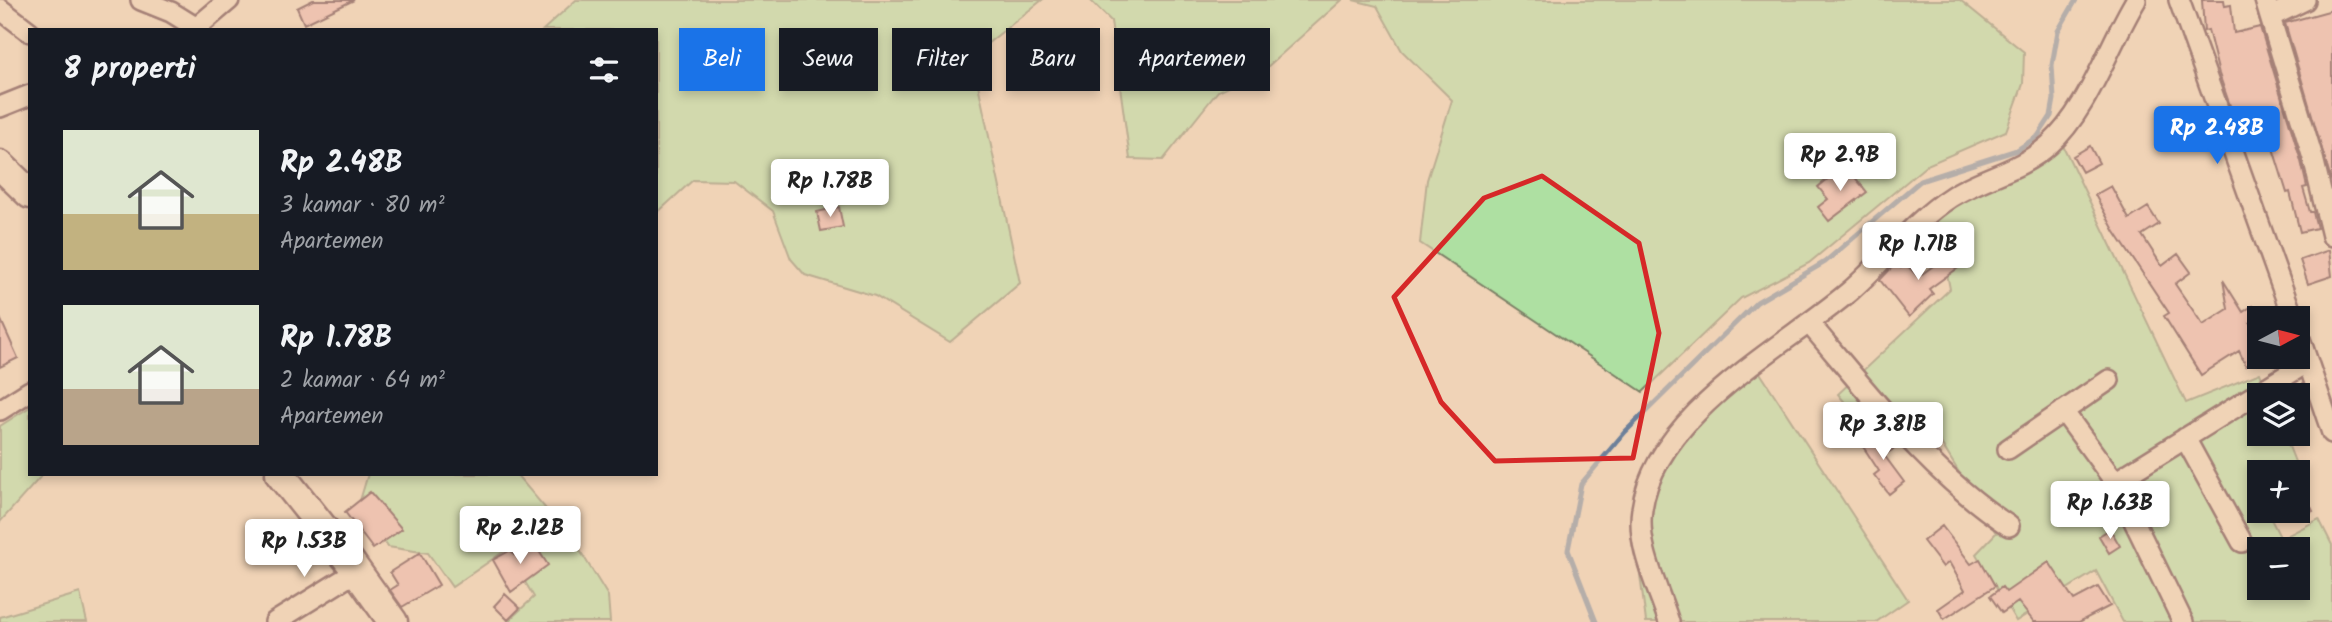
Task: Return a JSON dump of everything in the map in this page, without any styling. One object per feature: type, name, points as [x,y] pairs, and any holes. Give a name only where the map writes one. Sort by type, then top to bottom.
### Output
[{"type":"highway","points":[[0,165],[28,192]]},
{"type":"highway","points":[[283,476],[393,622]]},
{"type":"street","points":[[141,0],[171,12],[196,28]]},
{"type":"street","points":[[199,28],[229,0]]},
{"type":"street","points":[[1669,622],[1648,559],[1641,524],[1646,493],[1667,449],[1709,400],[1850,291],[1935,208],[1954,195],[2009,170],[2048,146],[2071,117],[2136,0]]},
{"type":"street","points":[[2179,0],[2289,306]]},
{"type":"street","points":[[2305,0],[2267,8],[2313,158],[2332,236]]},
{"type":"street","points":[[0,9],[28,30]]},
{"type":"street","points":[[0,107],[28,96]]},
{"type":"street","points":[[1809,323],[1937,471],[1973,502],[2009,526]]},
{"type":"street","points":[[2310,368],[2332,433]]},
{"type":"street","points":[[2115,482],[2297,369]]},
{"type":"street","points":[[2008,449],[2109,380]]},
{"type":"street","points":[[0,410],[28,392]]},
{"type":"street","points":[[2063,411],[2115,482],[2183,622]]},
{"type":"street","points":[[2185,439],[2242,542]]},
{"type":"street","points":[[275,622],[357,571]]},
{"type":"highlighted area","points":[[1542,176],[1639,243],[1659,333],[1633,458],[1495,461],[1441,402],[1394,297],[1484,198]]},
{"type":"green space","points":[[576,0],[1042,0],[992,40],[992,28],[892,28],[892,91],[979,91],[1020,283],[950,342],[875,296],[805,275],[791,259],[773,211],[734,181],[693,180],[658,212],[658,28],[545,28]]},
{"type":"green space","points":[[1090,0],[1342,0],[1270,65],[1270,28],[1114,28],[1114,43],[1111,21]]},
{"type":"green space","points":[[1353,0],[1960,0],[2024,52],[2023,84],[2006,131],[1927,165],[1809,263],[1741,298],[1643,392],[1420,243],[1427,180],[1452,100],[1402,51],[1377,6]]},
{"type":"green space","points":[[1121,91],[1218,91],[1163,160],[1130,159]]},
{"type":"green space","points":[[2055,129],[2186,403],[2260,373],[2264,383],[2247,383],[2247,446],[2289,446],[2294,460],[2247,460],[2247,523],[2273,523],[2280,537],[2247,537],[2247,600],[2310,600],[2310,537],[2285,537],[2319,519],[2332,545],[2332,622],[2123,622],[2096,571],[2016,621],[1976,554],[1996,533],[1930,425],[1886,453],[1838,394],[1950,289],[1934,207],[2022,163]]},
{"type":"green space","points":[[1753,362],[1908,600],[1876,622],[1646,622],[1633,519],[1667,444]]},
{"type":"green space","points":[[28,408],[28,476],[41,476],[0,522],[0,426]]},
{"type":"green space","points":[[367,476],[518,476],[576,544],[608,596],[610,622],[507,622],[534,597],[506,550],[452,587],[428,553],[388,547],[359,504]]},
{"type":"green space","points":[[80,593],[87,622],[0,622],[0,617]]},
{"type":"building","points":[[313,0],[354,0],[304,24],[297,8]]},
{"type":"building","points":[[2202,0],[2224,0],[2225,6],[2231,5],[2234,33],[2260,27],[2301,161],[2307,187],[2303,188],[2317,228],[2300,232],[2290,192],[2287,193],[2271,142],[2249,146],[2248,139],[2242,140],[2219,74],[2208,30],[2204,31]]},
{"type":"building","points":[[2332,10],[2332,179],[2331,180],[2285,23]]},
{"type":"building","points":[[2090,146],[2099,163],[2082,172],[2073,156]]},
{"type":"building","points":[[1845,165],[1867,192],[1829,221],[1818,207],[1828,199],[1818,187]]},
{"type":"building","points":[[2111,186],[2129,219],[2148,207],[2159,224],[2142,235],[2162,266],[2178,254],[2191,272],[2175,284],[2203,325],[2228,309],[2223,280],[2243,312],[2247,309],[2247,366],[2239,351],[2201,375],[2164,316],[2169,313],[2115,232],[2095,195]]},
{"type":"building","points":[[839,207],[843,227],[821,231],[817,212]]},
{"type":"building","points":[[1955,250],[1965,263],[1929,289],[1933,294],[1909,317],[1880,280],[1896,263],[1901,268],[1906,264],[1918,277]]},
{"type":"building","points":[[2329,250],[2332,276],[2308,284],[2300,260]]},
{"type":"building","points":[[0,318],[18,358],[0,367]]},
{"type":"building","points":[[1882,431],[1894,449],[1884,455],[1904,482],[1889,494],[1874,475],[1879,471],[1862,445]]},
{"type":"building","points":[[370,492],[402,529],[373,549],[345,512]]},
{"type":"building","points":[[1942,526],[1971,564],[1980,559],[1995,586],[1944,619],[1938,609],[1965,590],[1949,562],[1943,567],[1923,541]]},
{"type":"building","points":[[2110,529],[2120,546],[2109,553],[2099,536]]},
{"type":"building","points":[[533,542],[548,565],[511,592],[493,560],[511,550],[514,555]]},
{"type":"building","points":[[420,553],[439,585],[402,607],[390,590],[398,585],[390,572]]},
{"type":"building","points":[[2049,562],[2074,600],[2098,587],[2110,606],[2079,622],[2034,622],[2018,602],[2002,613],[1990,596],[2002,587],[2006,592]]},
{"type":"building","points":[[505,594],[520,608],[508,620],[494,606]]},
{"type":"waterway","points":[[1596,622],[1568,550],[1581,484],[1625,432],[1757,302],[1825,262],[1920,181],[2017,150],[2038,136],[2051,116],[2054,99],[2052,65],[2058,31],[2076,0]]}]
